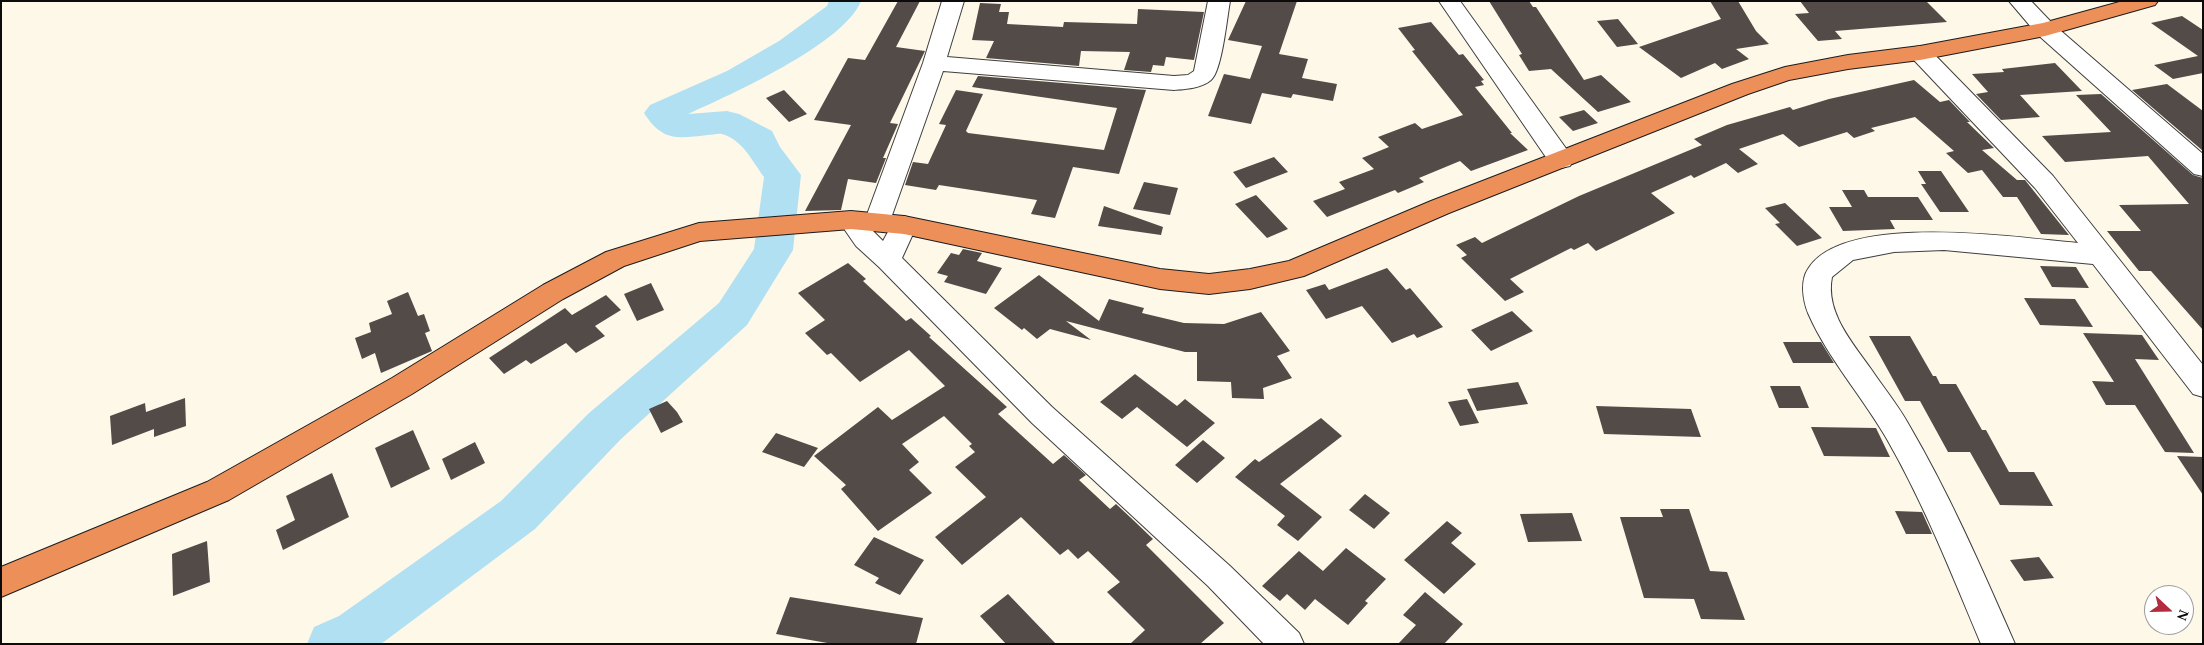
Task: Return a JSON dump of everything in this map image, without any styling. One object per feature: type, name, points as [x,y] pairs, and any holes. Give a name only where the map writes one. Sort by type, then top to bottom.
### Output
[{"type":"highway","points":[[1,582],[218,491],[402,386],[553,292],[615,259],[656,244],[699,232],[851,220],[876,221],[904,224],[1160,280],[1210,284],[1250,280],[1295,269],[1440,207],[1740,89],[1785,74],[1848,62],[1920,53],[2045,29],[2148,1]]},
{"type":"street","points":[[876,221],[934,63],[953,1]]},
{"type":"street","points":[[934,63],[1174,83],[1189,82],[1199,79],[1205,74],[1219,1]]},
{"type":"street","points":[[1449,1],[1561,160]]},
{"type":"street","points":[[2019,1],[2045,29],[2203,168]]},
{"type":"street","points":[[1920,53],[2044,182],[2203,386]]},
{"type":"street","points":[[851,220],[865,240],[888,260],[1042,415],[1218,576],[1287,644]]},
{"type":"street","points":[[888,260],[904,224]]},
{"type":"street","points":[[1998,644],[1946,523],[1898,432],[1837,342],[1821,311],[1816,288],[1819,273],[1845,252],[1894,243],[1944,241],[2102,255]]},
{"type":"building","points":[[898,1],[920,1],[896,47],[925,51],[890,123],[898,124],[883,158],[886,158],[876,183],[848,179],[841,210],[805,211],[851,125],[814,120],[848,58],[865,60]]},
{"type":"building","points":[[1246,1],[1297,1],[1279,54],[1308,59],[1302,78],[1337,84],[1333,101],[1293,94],[1291,98],[1262,93],[1251,124],[1208,116],[1224,74],[1250,79],[1262,46],[1228,40]]},
{"type":"building","points":[[1489,1],[1529,1],[1533,7],[1536,7],[1584,80],[1601,75],[1631,102],[1598,112],[1551,69],[1529,71],[1519,55],[1522,54]]},
{"type":"building","points":[[1710,1],[1738,1],[1756,31],[1769,44],[1736,49],[1749,59],[1722,69],[1715,63],[1681,78],[1639,47],[1721,19]]},
{"type":"building","points":[[1800,1],[1926,1],[1947,22],[1835,31],[1842,39],[1818,41],[1795,14],[1809,13]]},
{"type":"building","points":[[980,3],[1001,4],[999,12],[1009,12],[1007,24],[1063,27],[1064,22],[1137,24],[1138,9],[1204,12],[1194,60],[1166,57],[1164,66],[1153,65],[1151,72],[1124,70],[1130,52],[1081,51],[1079,66],[986,58],[994,41],[972,40]]},
{"type":"building","points":[[2182,16],[2203,30],[2203,73],[2173,79],[2154,65],[2198,56],[2151,23]]},
{"type":"building","points":[[1618,19],[1638,44],[1617,47],[1597,21]]},
{"type":"building","points":[[1431,22],[1459,55],[1463,54],[1484,80],[1481,81],[1484,85],[1475,87],[1512,133],[1510,133],[1528,150],[1471,171],[1460,161],[1419,178],[1424,182],[1398,193],[1395,190],[1327,217],[1313,201],[1345,189],[1339,182],[1374,169],[1362,158],[1389,147],[1378,137],[1415,123],[1422,129],[1463,115],[1412,51],[1415,50],[1398,28]]},
{"type":"building","points":[[2055,63],[2082,91],[2020,95],[2040,117],[2001,120],[1976,94],[1988,92],[1972,74],[2004,72],[2002,69]]},
{"type":"building","points":[[978,76],[1146,90],[1119,174],[1073,167],[1055,218],[1031,214],[1037,200],[939,185],[936,190],[905,185],[913,162],[928,164],[946,125],[939,124],[956,90],[983,94],[966,131],[968,133],[1104,150],[1117,108],[972,87]]},
{"type":"building","points":[[1914,80],[1940,102],[1949,100],[1970,122],[1967,122],[1994,148],[1982,150],[2017,180],[2025,180],[2069,235],[2041,234],[2017,197],[2003,197],[1982,170],[1968,173],[1946,153],[1954,151],[1915,117],[1871,128],[1875,131],[1854,138],[1847,132],[1799,147],[1783,134],[1739,149],[1758,164],[1738,173],[1726,163],[1694,178],[1691,175],[1651,193],[1675,213],[1596,251],[1588,243],[1574,250],[1571,248],[1510,279],[1524,292],[1505,301],[1461,258],[1467,255],[1456,245],[1475,237],[1482,243],[1579,196],[1702,145],[1694,139],[1727,125],[1790,107],[1793,110],[1829,99]]},
{"type":"building","points":[[2167,84],[2203,111],[2203,151],[2132,90]]},
{"type":"building","points":[[784,90],[807,114],[789,122],[766,98]]},
{"type":"building","points":[[2101,94],[2193,175],[2203,178],[2203,330],[2151,271],[2139,271],[2107,231],[2141,231],[2119,205],[2189,204],[2148,156],[2065,162],[2042,136],[2111,132],[2076,95]]},
{"type":"building","points":[[1584,110],[1598,123],[1573,131],[1559,117]]},
{"type":"building","points":[[1274,157],[1288,172],[1246,188],[1233,172]]},
{"type":"building","points":[[1918,171],[1941,171],[1969,212],[1940,212],[1921,184],[1926,184]]},
{"type":"building","points":[[1144,182],[1178,188],[1170,215],[1133,209]]},
{"type":"building","points":[[1842,190],[1864,190],[1868,197],[1918,197],[1933,220],[1890,220],[1895,229],[1843,231],[1829,207],[1852,207]]},
{"type":"building","points":[[1256,195],[1288,229],[1267,238],[1235,204]]},
{"type":"building","points":[[1785,203],[1822,238],[1797,246],[1775,224],[1780,223],[1765,208]]},
{"type":"building","points":[[1104,206],[1163,227],[1161,235],[1098,226]]},
{"type":"building","points":[[963,249],[982,253],[977,261],[1002,268],[986,294],[944,282],[948,276],[937,273],[951,253],[959,255]]},
{"type":"building","points":[[848,263],[866,279],[863,281],[906,321],[911,318],[931,336],[929,337],[1007,407],[998,414],[1053,464],[1064,455],[1086,475],[1079,480],[1110,509],[1116,504],[1153,539],[1146,545],[1224,623],[1200,644],[1130,644],[1145,630],[1107,592],[1120,582],[1088,551],[1078,559],[1068,549],[1060,555],[1021,517],[962,565],[935,537],[986,497],[955,467],[975,452],[969,446],[972,444],[944,416],[902,444],[919,462],[909,470],[932,493],[878,531],[841,489],[846,485],[814,456],[878,407],[892,420],[945,386],[909,350],[860,382],[831,353],[827,355],[805,333],[825,320],[798,293]]},
{"type":"building","points":[[2040,266],[2076,267],[2089,288],[2052,287]]},
{"type":"building","points":[[1387,268],[1406,290],[1410,288],[1443,327],[1417,338],[1414,334],[1392,343],[1362,306],[1326,319],[1306,290],[1325,284],[1329,290]]},
{"type":"building","points":[[1039,275],[1099,321],[1109,299],[1144,308],[1142,313],[1184,323],[1224,324],[1261,312],[1290,351],[1277,356],[1292,378],[1263,388],[1264,399],[1232,398],[1231,382],[1197,381],[1197,352],[1185,352],[1066,321],[1091,340],[1050,329],[1037,339],[994,308]]},
{"type":"building","points":[[651,283],[664,310],[637,321],[624,294]]},
{"type":"building","points":[[408,292],[418,316],[424,314],[430,331],[425,333],[432,351],[381,373],[375,353],[362,359],[355,338],[371,332],[369,323],[392,314],[387,301]]},
{"type":"building","points":[[606,295],[621,310],[595,326],[605,336],[576,353],[566,343],[531,364],[526,360],[504,374],[489,358],[565,308],[572,315]]},
{"type":"building","points":[[2024,298],[2075,299],[2093,327],[2040,325]]},
{"type":"building","points":[[1512,311],[1533,331],[1491,351],[1471,330]]},
{"type":"building","points":[[2083,333],[2142,335],[2159,360],[2135,359],[2194,453],[2165,452],[2135,405],[2106,405],[2092,381],[2114,382]]},
{"type":"building","points":[[1869,336],[1910,336],[1933,376],[1936,376],[1940,384],[1956,384],[1982,430],[1986,430],[2009,472],[2034,472],[2053,506],[2000,505],[1970,452],[1948,452],[1920,401],[1905,401]]},
{"type":"building","points":[[1783,342],[1821,342],[1834,363],[1793,363]]},
{"type":"building","points":[[1135,374],[1177,406],[1185,399],[1215,423],[1187,447],[1137,407],[1122,419],[1100,402]]},
{"type":"building","points":[[1518,382],[1528,404],[1477,411],[1467,389]]},
{"type":"building","points":[[1770,386],[1800,386],[1809,408],[1779,408]]},
{"type":"building","points":[[185,398],[186,426],[154,437],[154,429],[112,445],[110,416],[145,403],[146,412]]},
{"type":"building","points":[[1467,399],[1479,423],[1460,426],[1448,402]]},
{"type":"building","points":[[667,401],[683,422],[661,433],[649,409]]},
{"type":"building","points":[[1596,406],[1691,409],[1701,437],[1604,434]]},
{"type":"building","points":[[1321,418],[1342,436],[1280,484],[1322,517],[1298,541],[1277,525],[1285,516],[1235,477],[1255,459],[1259,462]]},
{"type":"building","points":[[1811,427],[1876,428],[1890,457],[1824,456]]},
{"type":"building","points":[[413,430],[430,469],[391,488],[375,448]]},
{"type":"building","points":[[776,433],[818,448],[804,467],[762,452]]},
{"type":"building","points":[[1203,440],[1225,458],[1197,483],[1175,465]]},
{"type":"building","points":[[475,442],[485,463],[451,480],[442,459]]},
{"type":"building","points":[[2177,456],[2203,457],[2203,495]]},
{"type":"building","points":[[332,473],[349,517],[283,550],[276,530],[295,520],[286,496]]},
{"type":"building","points":[[1365,494],[1390,513],[1374,529],[1349,510]]},
{"type":"building","points":[[1660,509],[1689,509],[1710,571],[1727,572],[1745,620],[1701,619],[1694,599],[1644,598],[1620,517],[1663,517]]},
{"type":"building","points":[[1895,511],[1922,512],[1932,534],[1906,534]]},
{"type":"building","points":[[1572,513],[1582,541],[1528,542],[1520,514]]},
{"type":"building","points":[[1447,521],[1462,533],[1451,543],[1476,564],[1444,594],[1404,560]]},
{"type":"building","points":[[874,537],[924,560],[900,595],[875,583],[879,578],[854,565]]},
{"type":"building","points":[[207,541],[210,582],[173,596],[172,554]]},
{"type":"building","points":[[1346,548],[1386,579],[1365,601],[1368,603],[1348,625],[1315,599],[1305,610],[1287,594],[1280,601],[1262,586],[1299,551],[1323,571]]},
{"type":"building","points":[[2039,557],[2054,578],[2024,581],[2010,560]]},
{"type":"building","points":[[1425,592],[1463,624],[1444,644],[1398,644],[1416,625],[1403,615]]},
{"type":"building","points":[[1008,594],[1056,644],[1006,644],[980,616]]},
{"type":"building","points":[[790,597],[923,618],[916,644],[833,644],[776,634]]},
{"type":"waterway","points":[[332,644],[357,632],[518,515],[605,426],[733,314],[773,250],[783,175],[763,151],[759,139],[727,122],[678,127],[662,113],[739,78],[791,48],[841,11],[845,1]]}]
